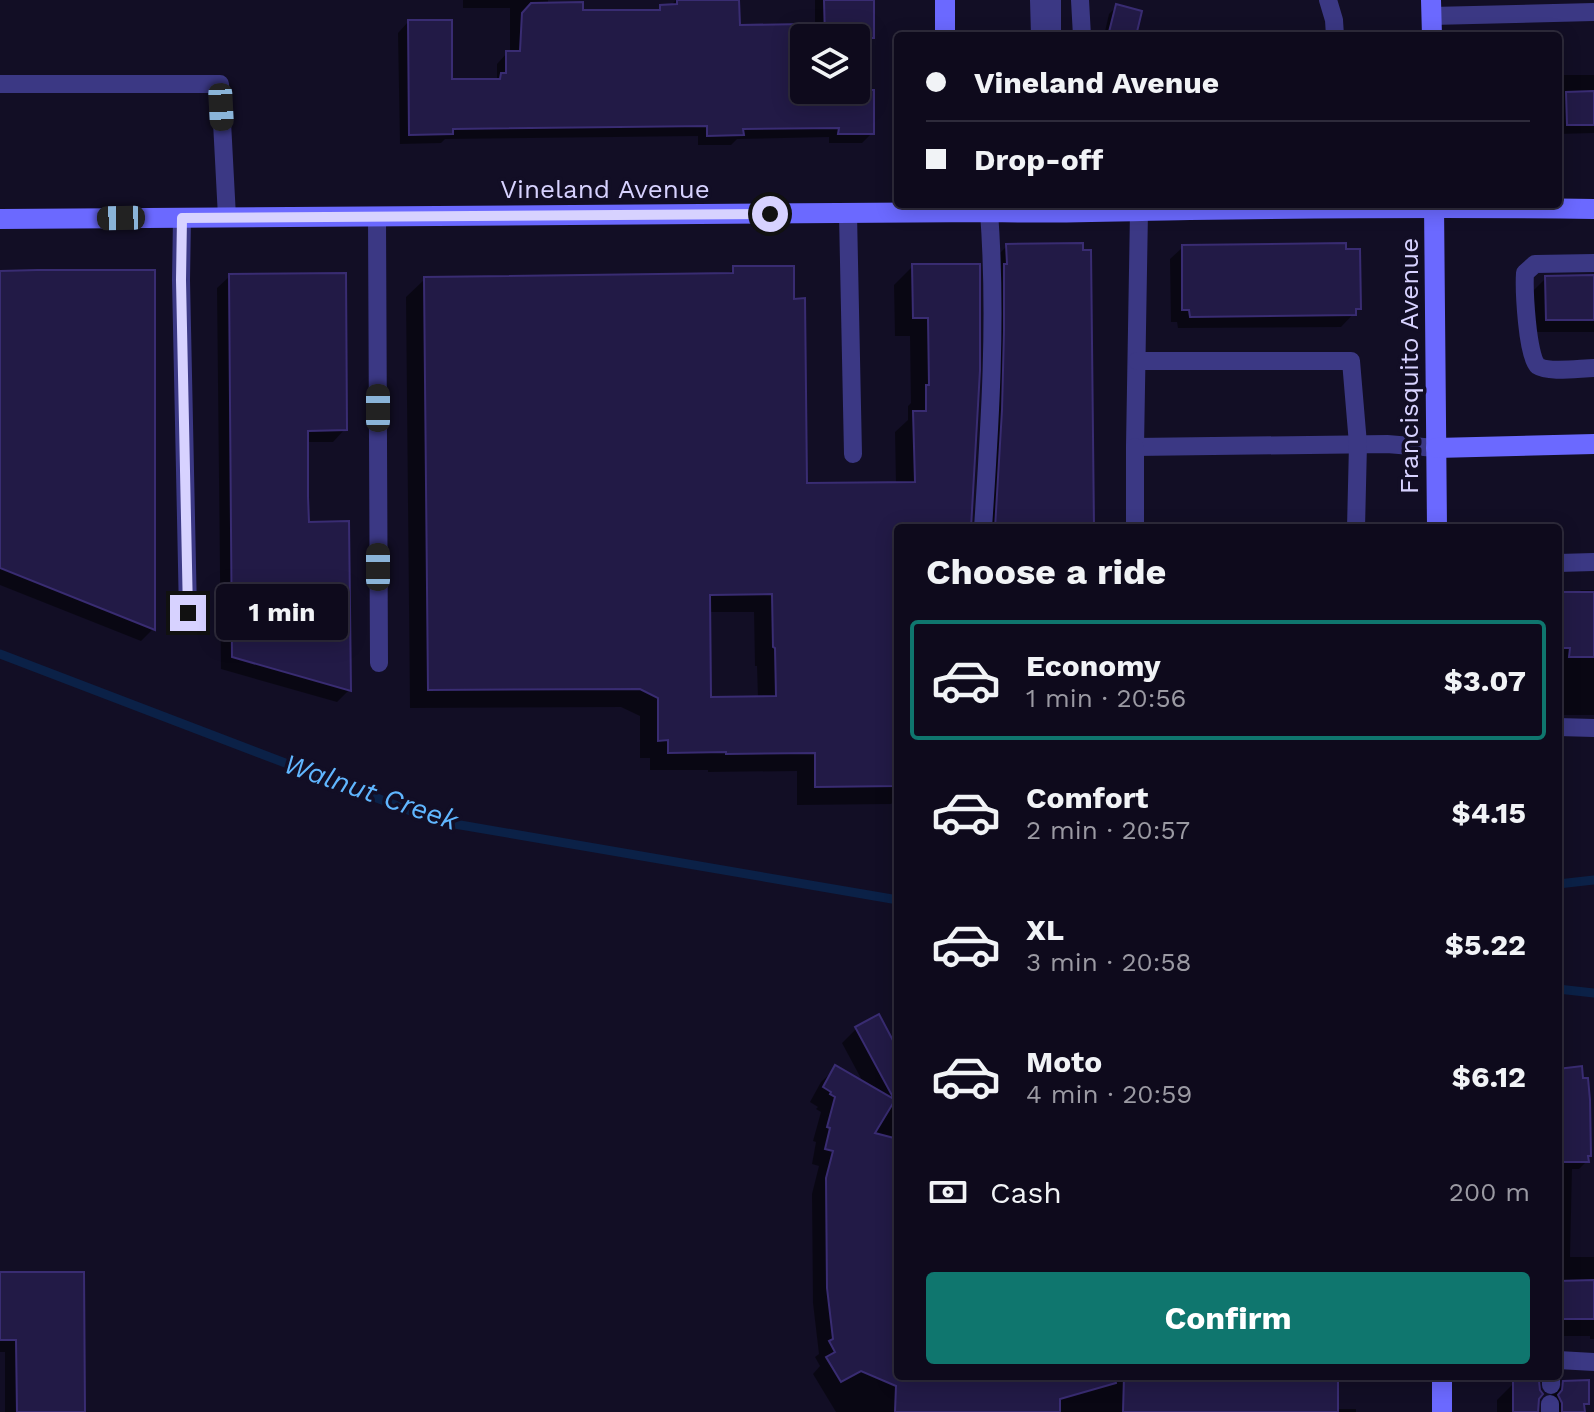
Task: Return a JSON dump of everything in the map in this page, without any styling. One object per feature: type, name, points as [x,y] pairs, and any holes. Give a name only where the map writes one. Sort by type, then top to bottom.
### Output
[{"type":"street","points":[[945,0],[945,32]]},
{"type":"street","name":"Vineland Avenue","points":[[0,219],[848,214],[948,208],[989,212],[1316,208]]},
{"type":"street","name":"Francisquito Avenue","points":[[1434,208],[1437,524]]},
{"type":"street","name":"Vineland Avenue","points":[[1541,208],[1594,209]]},
{"type":"street","points":[[1436,448],[1594,444]]},
{"type":"street","points":[[1442,1380],[1442,1412]]},
{"type":"lane","points":[[1039,0],[1040,32]]},
{"type":"lane","points":[[1052,0],[1052,32]]},
{"type":"lane","points":[[1080,0],[1082,32]]},
{"type":"lane","points":[[1328,0],[1335,32]]},
{"type":"lane","points":[[1587,0],[1594,10]]},
{"type":"lane","points":[[1431,17],[1594,10]]},
{"type":"lane","points":[[0,84],[220,84],[227,217]]},
{"type":"lane","points":[[1135,524],[1139,211]]},
{"type":"lane","points":[[983,524],[991,413],[993,267],[989,212]]},
{"type":"lane","points":[[848,214],[853,454]]},
{"type":"lane","points":[[377,217],[379,663]]},
{"type":"lane","points":[[182,218],[188,613]]},
{"type":"lane","points":[[1594,263],[1535,264],[1525,273],[1524,285],[1531,352],[1538,366],[1547,370],[1594,368]]},
{"type":"lane","points":[[1137,361],[1351,361],[1358,444],[1356,524]]},
{"type":"lane","points":[[1135,447],[1387,444],[1436,448]]},
{"type":"lane","points":[[1562,563],[1594,562]]},
{"type":"lane","points":[[1562,727],[1594,728]]},
{"type":"lane","points":[[1562,1360],[1594,1362]]},
{"type":"building","points":[[677,0],[739,0],[740,25],[790,24],[790,104],[870,104],[870,90],[874,90],[874,134],[838,134],[839,128],[743,129],[744,135],[707,136],[707,126],[453,129],[453,134],[409,135],[408,20],[452,20],[452,79],[500,79],[501,73],[506,73],[506,51],[520,51],[522,13],[531,3],[583,2],[583,10],[660,10],[660,5],[677,4]]},
{"type":"building","points":[[824,0],[874,0],[874,38],[870,38],[870,24],[825,24]]},
{"type":"building","points":[[1116,4],[1142,11],[1137,32],[1109,32]]},
{"type":"building","points":[[1594,91],[1594,125],[1567,125],[1566,92]]},
{"type":"building","points":[[1083,243],[1083,250],[1091,250],[1094,524],[995,524],[1006,244]]},
{"type":"building","points":[[1346,243],[1346,249],[1360,249],[1361,309],[1356,309],[1356,315],[1190,317],[1189,310],[1182,310],[1182,245]]},
{"type":"building","points":[[912,264],[980,264],[980,370],[971,524],[894,524],[894,786],[815,787],[815,753],[668,753],[668,740],[658,741],[658,698],[640,689],[428,690],[424,277],[733,273],[733,266],[794,266],[794,299],[805,298],[807,483],[915,482],[913,411],[926,411],[926,385],[929,385],[928,318],[913,318]],"holes":[[[772,594],[776,696],[711,697],[710,595]]]},
{"type":"building","points":[[155,270],[155,630],[0,568],[0,271]]},
{"type":"building","points":[[346,273],[347,430],[308,431],[308,497],[309,522],[349,521],[351,691],[232,657],[229,274]]},
{"type":"building","points":[[1594,275],[1594,320],[1546,320],[1545,276]]},
{"type":"building","points":[[1562,592],[1594,592],[1594,657],[1569,657],[1570,648],[1562,648]]},
{"type":"building","points":[[879,1014],[894,1042],[894,1099],[855,1027]]},
{"type":"building","points":[[835,1065],[894,1099],[875,1133],[894,1138],[894,1380],[1116,1380],[1116,1383],[1060,1399],[1060,1412],[895,1412],[896,1386],[861,1371],[841,1382],[826,1357],[835,1352],[829,1341],[833,1339],[827,1288],[826,1178],[833,1151],[825,1149],[835,1097],[823,1087]]},
{"type":"building","points":[[1582,1066],[1583,1078],[1588,1078],[1589,1162],[1562,1162],[1562,1068]]},
{"type":"building","points":[[0,1272],[84,1272],[85,1412],[17,1412],[16,1340],[0,1340]]},
{"type":"building","points":[[1594,1280],[1594,1319],[1562,1319],[1562,1281]]},
{"type":"building","points":[[1124,1380],[1338,1380],[1338,1412],[1123,1412]]},
{"type":"building","points":[[1589,1380],[1589,1404],[1584,1404],[1585,1412],[1562,1412],[1558,1395],[1563,1381]]},
{"type":"building","points":[[1513,1381],[1539,1381],[1543,1394],[1539,1399],[1538,1412],[1513,1412]]},
{"type":"waterway","name":"Walnut Creek","points":[[0,654],[437,821],[894,899]]},
{"type":"waterway","name":"Walnut Creek","points":[[1562,884],[1594,880]]},
{"type":"waterway","name":"Walnut Creek","points":[[1562,989],[1594,993]]},
{"type":"route","points":[[188,613],[182,218],[770,214]]}]
